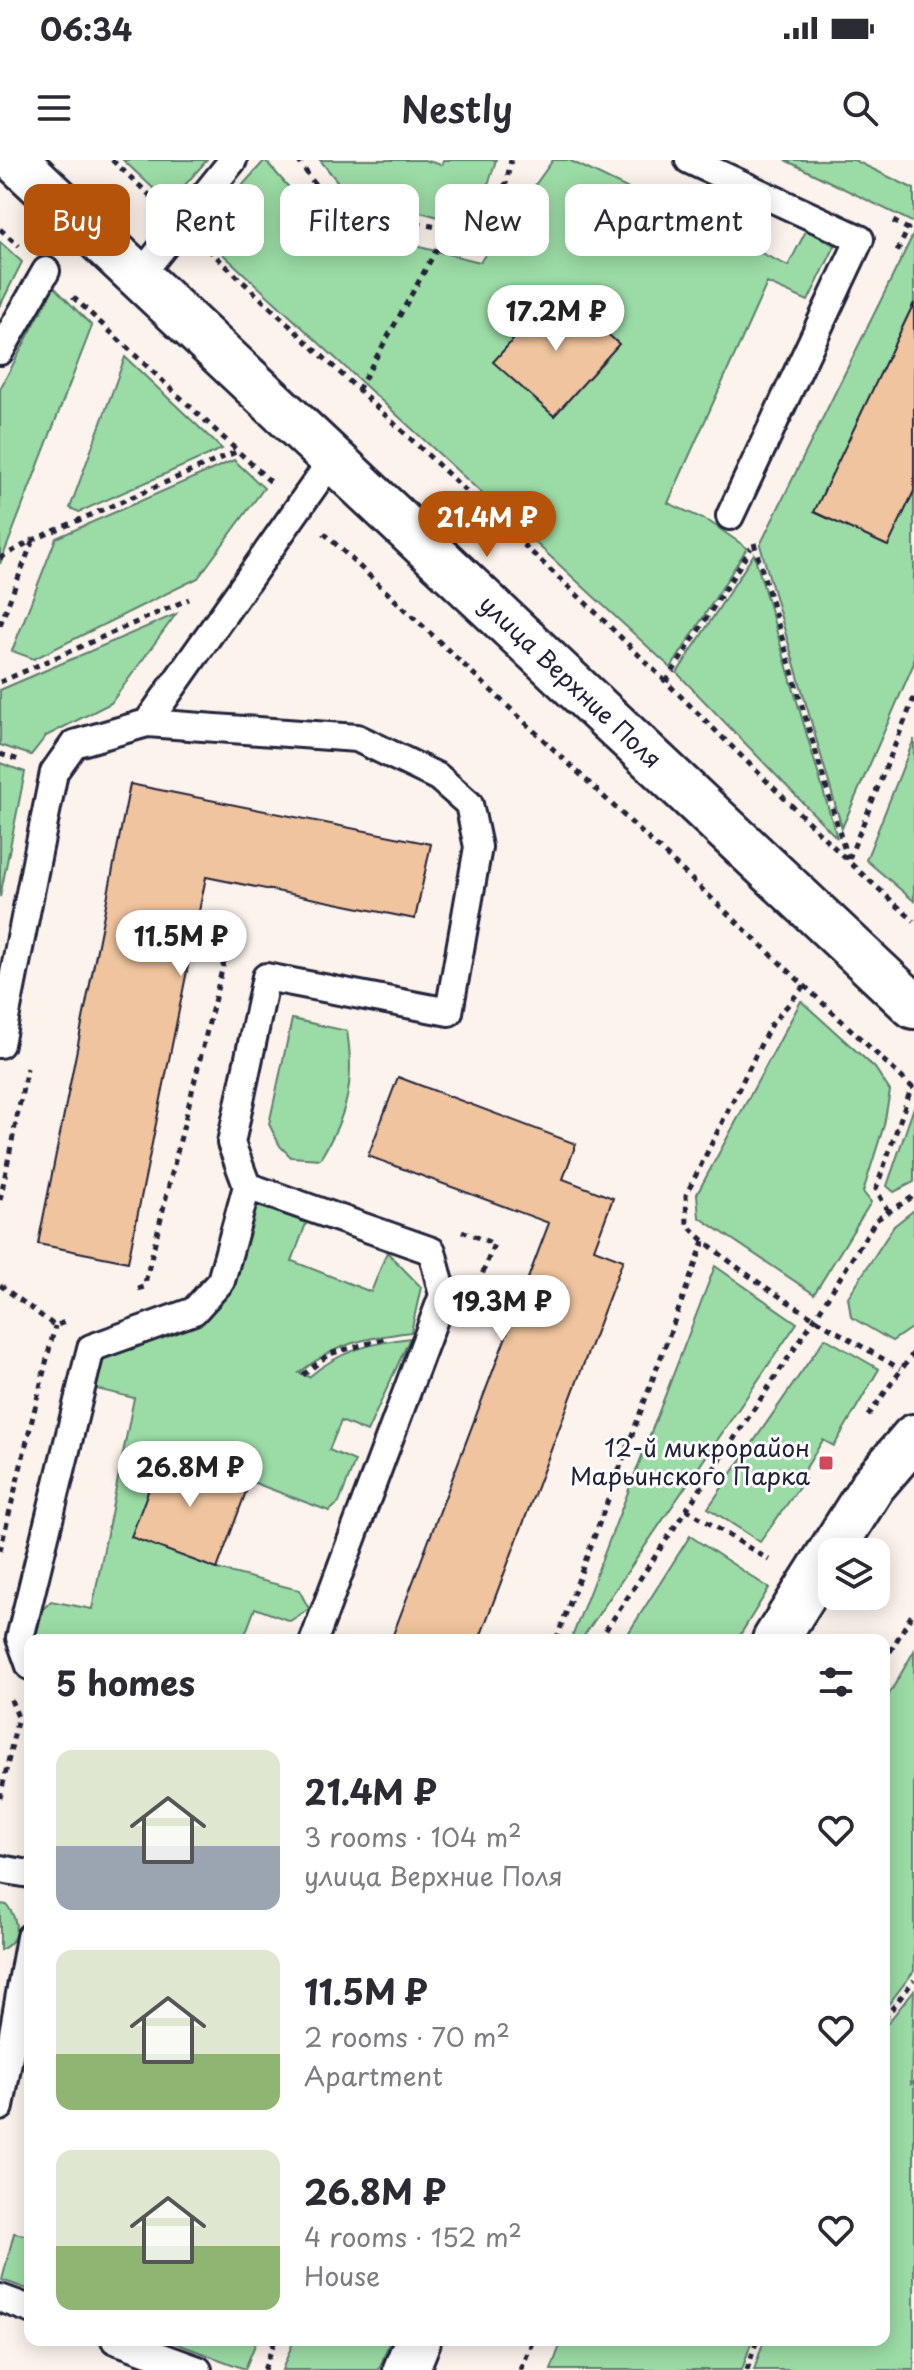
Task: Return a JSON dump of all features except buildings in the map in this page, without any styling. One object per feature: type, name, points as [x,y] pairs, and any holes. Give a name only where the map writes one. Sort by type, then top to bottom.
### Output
[{"type":"street","name":"улица Верхние Поля","points":[[15,160],[332,460],[912,997]]},
{"type":"street","points":[[779,1634],[873,1485],[914,1437]]},
{"type":"street","points":[[406,2370],[416,2346]]},
{"type":"lane","points":[[213,184],[233,160]]},
{"type":"lane","points":[[689,160],[860,239],[730,516]]},
{"type":"lane","points":[[138,278],[155,256]]},
{"type":"lane","points":[[0,351],[46,271]]},
{"type":"lane","points":[[147,723],[300,510],[332,460]]},
{"type":"lane","points":[[0,1044],[54,772],[74,744],[147,723],[357,738],[438,777],[469,804],[478,847],[449,1012],[266,977],[231,1143],[247,1186],[221,1281],[194,1311],[91,1348],[20,1638],[24,1649]]},
{"type":"lane","points":[[247,1186],[432,1251],[443,1295],[316,1634]]},
{"type":"lane","points":[[0,1869],[24,1873]]},
{"type":"lane","points":[[0,2107],[11,1977],[24,1950]]},
{"type":"lane","points":[[0,2298],[24,2307]]},
{"type":"lane","points":[[132,2346],[198,2370]]},
{"type":"path","points":[[112,160],[146,192]]},
{"type":"path","points":[[298,160],[330,206],[435,228]]},
{"type":"path","points":[[506,184],[511,160]]},
{"type":"path","points":[[0,229],[913,1088],[876,1189],[888,1211]]},
{"type":"path","points":[[358,390],[435,252]]},
{"type":"path","points":[[215,256],[914,921]]},
{"type":"path","points":[[0,558],[33,540],[238,451]]},
{"type":"path","points":[[0,625],[33,540]]},
{"type":"path","points":[[666,682],[754,543],[848,861]]},
{"type":"path","points":[[0,682],[258,568]]},
{"type":"path","points":[[848,861],[914,698]]},
{"type":"path","points":[[131,1292],[144,1287],[228,945],[257,950]]},
{"type":"path","points":[[804,986],[770,1026],[686,1195],[687,1225],[704,1241],[815,1318],[900,1369]]},
{"type":"path","points":[[0,1200],[2,1178],[30,1054]]},
{"type":"path","points":[[603,1634],[815,1318],[876,1220],[914,1196]]},
{"type":"path","points":[[558,1634],[704,1241]]},
{"type":"path","points":[[0,1285],[55,1326]]},
{"type":"path","points":[[55,1326],[81,1314]]},
{"type":"path","points":[[0,1551],[55,1326]]},
{"type":"path","points":[[303,1375],[329,1354],[375,1339],[429,1332]]},
{"type":"path","points":[[865,1421],[914,1352]]},
{"type":"path","points":[[686,1509],[768,1562],[777,1549]]},
{"type":"path","points":[[890,1652],[914,1611]]},
{"type":"path","points":[[0,1798],[18,1717],[4,1683]]},
{"type":"path","points":[[890,2011],[914,1980]]},
{"type":"path","points":[[264,2370],[273,2346]]},
{"type":"path","points":[[521,2370],[531,2346]]},
{"type":"path","points":[[747,2370],[755,2346]]},
{"type":"green space","points":[[123,160],[207,160],[186,184],[149,184]]},
{"type":"green space","points":[[265,160],[286,184],[280,184],[280,256],[419,256],[419,247],[435,251],[435,256],[456,256],[480,262],[484,256],[549,256],[549,184],[536,184],[553,160],[569,160],[619,184],[565,184],[565,256],[767,256],[788,266],[807,229],[835,246],[808,301],[767,283],[668,503],[710,522],[747,548],[671,668],[225,256],[264,256],[264,184],[244,184]]},
{"type":"green space","points":[[320,160],[424,160],[442,165],[443,160],[496,160],[487,184],[435,184],[435,216],[419,212],[419,184],[339,184]]},
{"type":"green space","points":[[785,160],[854,160],[914,189],[914,223]]},
{"type":"green space","points":[[914,233],[914,303],[815,512],[887,546],[914,491],[914,663],[842,828],[760,545]]},
{"type":"green space","points":[[0,242],[22,262],[0,306]]},
{"type":"green space","points":[[54,287],[92,326],[0,564],[0,389]]},
{"type":"green space","points":[[125,357],[222,449],[79,512],[70,508]]},
{"type":"green space","points":[[234,460],[264,488],[198,578],[34,659],[12,651],[56,538]]},
{"type":"green space","points":[[754,554],[837,838],[677,673]]},
{"type":"green space","points":[[176,614],[111,703],[46,736],[31,755],[0,745],[0,690]]},
{"type":"green space","points":[[914,739],[914,901],[866,860]]},
{"type":"green space","points":[[0,763],[25,772],[0,897]]},
{"type":"green space","points":[[801,1001],[875,1068],[890,1091],[884,1125],[863,1192],[871,1202],[814,1294],[699,1217],[697,1194]]},
{"type":"green space","points":[[292,1019],[347,1031],[350,1066],[347,1097],[337,1127],[320,1159],[291,1157],[280,1146],[269,1124]]},
{"type":"green space","points":[[914,1107],[914,1182],[894,1192],[887,1186]]},
{"type":"green space","points":[[253,1205],[307,1221],[292,1261],[371,1292],[387,1252],[421,1287],[411,1332],[338,1348],[299,1373],[309,1377],[332,1361],[356,1350],[410,1338],[367,1432],[341,1421],[329,1450],[355,1461],[339,1503],[329,1511],[164,1449],[132,1537],[217,1569],[299,1590],[309,1609],[290,1621],[255,1608],[245,1634],[37,1634],[43,1609],[51,1601],[92,1609],[134,1398],[93,1388],[102,1357],[199,1320]]},
{"type":"green space","points":[[914,1210],[914,1326],[892,1341],[851,1317],[848,1297],[894,1226]]},
{"type":"green space","points":[[715,1266],[797,1323],[585,1634],[573,1634]]},
{"type":"green space","points":[[825,1338],[879,1369],[834,1446],[823,1440],[801,1476],[805,1479],[760,1542],[708,1508]]},
{"type":"green space","points":[[690,1536],[769,1588],[741,1634],[628,1634]]},
{"type":"green space","points":[[914,1651],[914,1971],[890,2002],[890,1693]]},
{"type":"green space","points":[[0,1904],[7,1905],[11,1911],[16,1930],[12,1941],[0,1950]]},
{"type":"green space","points":[[914,1990],[911,2084],[914,2081],[914,2370],[754,2370],[762,2346],[890,2346],[890,2020]]},
{"type":"green space","points":[[14,2233],[24,2235],[24,2288],[2,2280]]},
{"type":"green space","points":[[183,2346],[255,2346],[245,2369]]},
{"type":"green space","points":[[292,2346],[388,2346],[379,2370],[282,2370]]},
{"type":"green space","points":[[560,2346],[750,2346],[742,2370],[551,2370]]},
{"type":"place","name":"12-й микрорайон Марьинского Парка","points":[[826,1463]]}]
